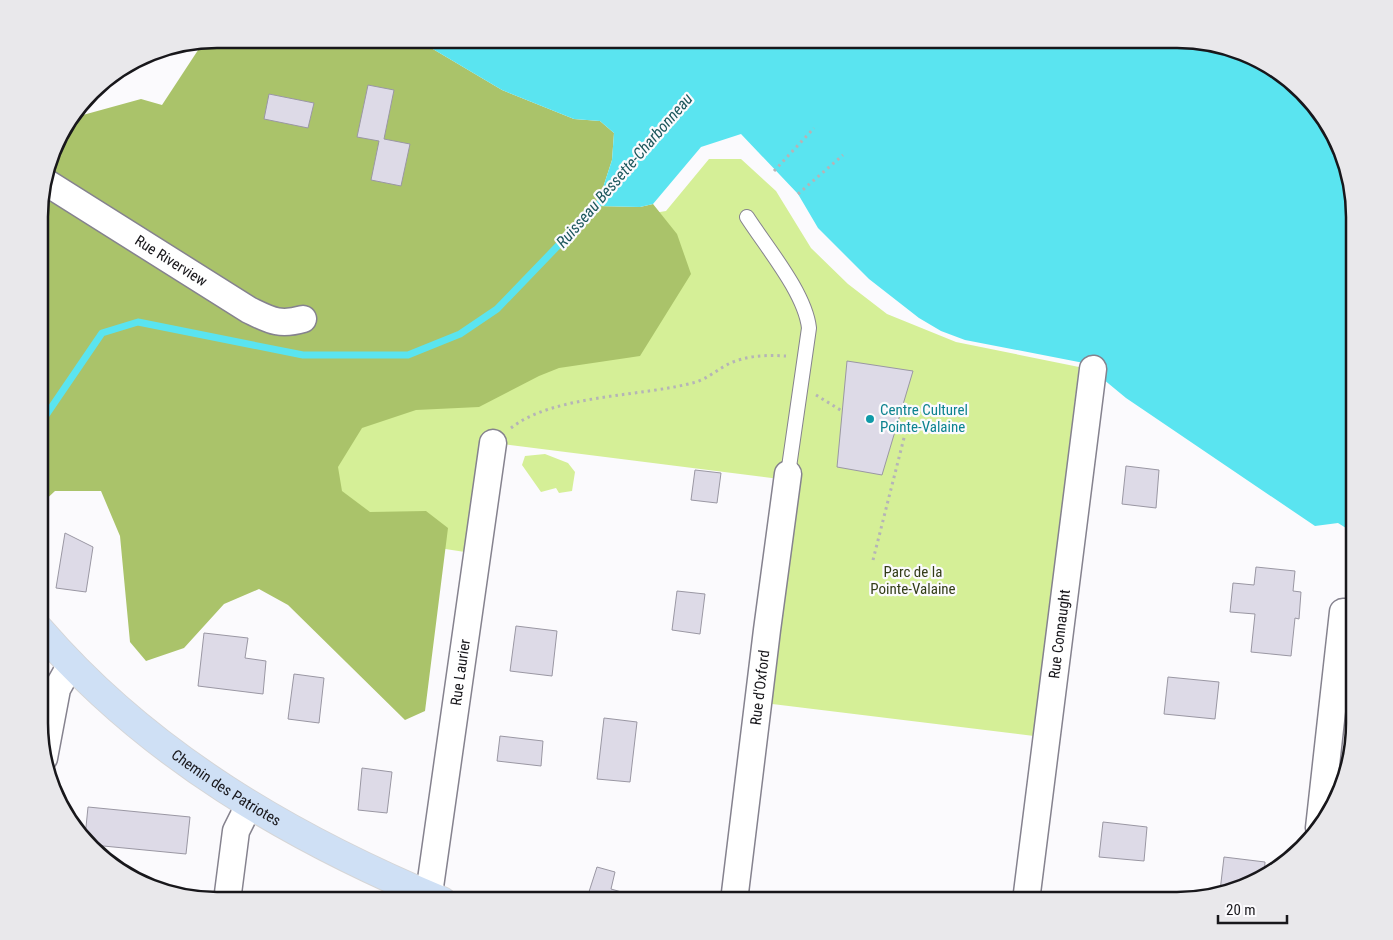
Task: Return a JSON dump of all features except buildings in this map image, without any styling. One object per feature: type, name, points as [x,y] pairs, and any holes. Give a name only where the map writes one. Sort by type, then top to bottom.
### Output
[{"type":"main road","name":"Chemin des Patriotes","points":[[48,638],[72,664],[149,734],[188,764],[249,805],[317,844],[418,892]]},
{"type":"street","name":"Rue Riverview","points":[[51,185],[249,310],[270,320],[287,324],[303,320]]},
{"type":"street","name":"Rue Connaught","points":[[1027,892],[1093,368]]},
{"type":"street","name":"Rue Laurier","points":[[434,892],[493,443]]},
{"type":"street","name":"Rue d'Oxford","points":[[735,892],[765,640],[788,474]]},
{"type":"street","points":[[1321,810],[1344,612]]},
{"type":"street","points":[[48,734],[57,689],[72,664]]},
{"type":"street","points":[[228,892],[236,831],[249,805]]},
{"type":"lane","points":[[747,217],[799,296],[807,314],[809,328],[788,474]]},
{"type":"path","points":[[774,171],[814,128]]},
{"type":"path","points":[[798,194],[843,155]]},
{"type":"path","points":[[493,443],[522,420],[566,404],[698,382],[733,362],[760,355],[805,357]]},
{"type":"path","points":[[801,385],[842,411]]},
{"type":"path","points":[[872,560],[906,430],[896,428]]},
{"type":"green space","points":[[431,48],[502,90],[574,119],[600,121],[614,133],[612,160],[597,206],[640,207],[653,204],[677,234],[691,274],[640,356],[559,368],[539,376],[479,407],[416,410],[362,428],[338,467],[342,491],[370,512],[426,511],[448,528],[425,711],[405,720],[288,605],[259,589],[224,604],[184,648],[146,661],[130,642],[120,536],[101,491],[55,491],[48,498],[48,217],[49,194],[56,162],[70,132],[82,115],[141,99],[162,105],[199,49]]},
{"type":"green space","name":"Parc de la Pointe-Valaine","points":[[709,159],[741,159],[776,191],[811,248],[848,284],[887,314],[956,342],[1079,367],[1034,736],[756,702],[787,480],[494,443],[478,554],[341,533],[306,524],[340,368],[604,221],[666,211]]},
{"type":"green space","points":[[545,454],[568,463],[575,472],[572,491],[559,493],[556,488],[541,492],[522,465],[525,456]]},
{"type":"water","points":[[431,48],[1176,48],[1199,49],[1220,53],[1251,65],[1288,89],[1304,105],[1323,132],[1333,152],[1340,173],[1345,205],[1345,527],[1338,523],[1315,526],[1126,398],[1103,379],[1089,364],[965,340],[941,331],[919,318],[869,279],[818,228],[798,194],[741,134],[701,147],[653,204],[640,207],[597,206],[612,160],[614,133],[600,121],[574,119],[502,90]]},
{"type":"waterway","name":"Ruisseau Bessette-Charbonneau","points":[[48,412],[102,333],[138,322],[303,355],[408,355],[460,334],[497,309],[603,199]]},
{"type":"place","name":"Centre Culturel Pointe-Valaine","points":[[870,419]]}]
